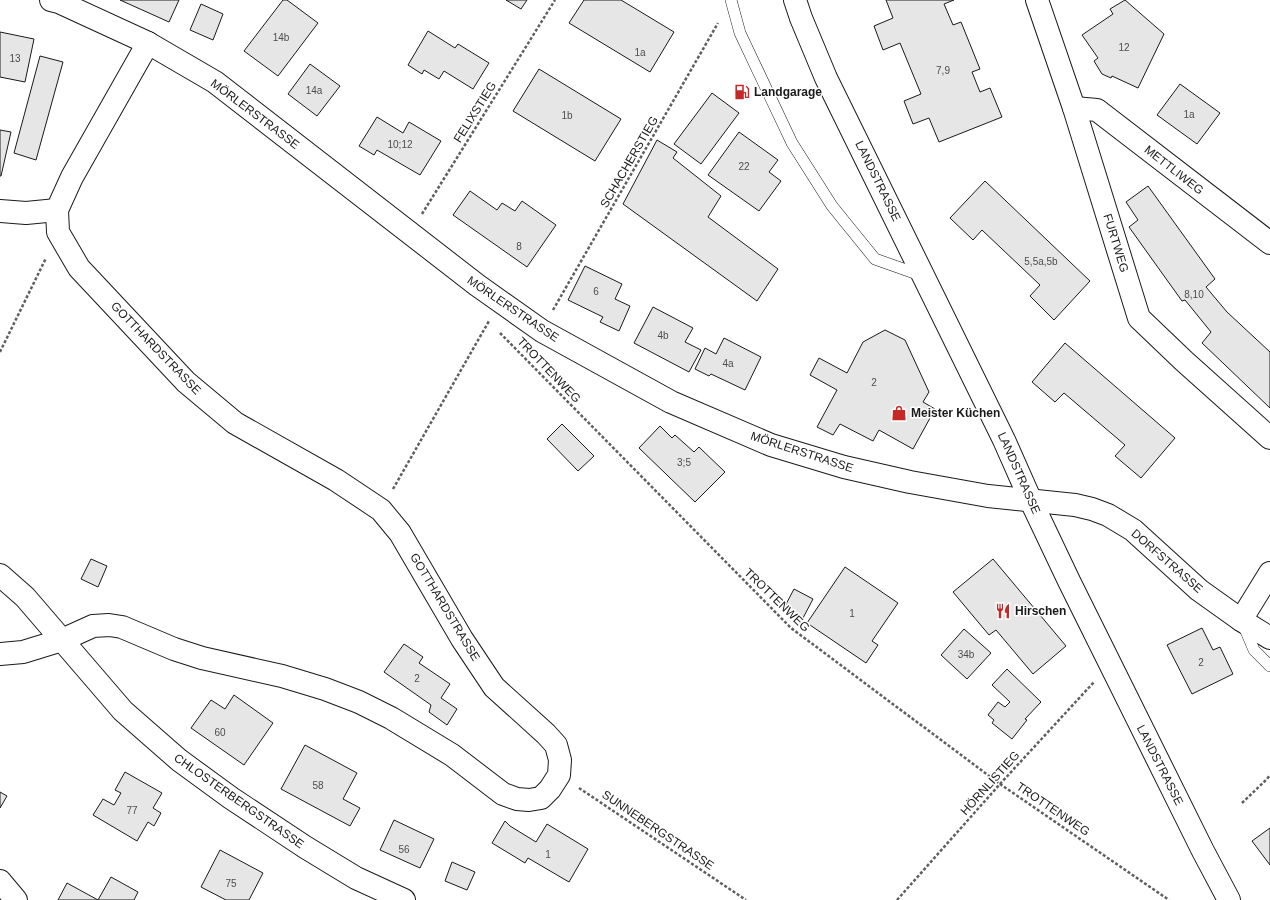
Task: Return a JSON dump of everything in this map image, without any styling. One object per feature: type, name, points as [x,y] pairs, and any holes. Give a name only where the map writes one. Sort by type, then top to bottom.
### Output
[{"type":"street","name":"MÖRLERSTRASSE","points":[[51,0],[148,43],[215,82],[410,234],[477,285],[542,331],[671,402],[771,444],[844,467],[910,482],[988,496],[1031,501]]},
{"type":"street","name":"LANDSTRASSE","points":[[795,0],[826,78],[1004,440],[1031,501],[1113,672],[1229,900]]},
{"type":"street","name":"FURTWEG","points":[[1037,0],[1074,108],[1139,318],[1184,361],[1270,438]]},
{"type":"street","name":"GOTTHARDSTRASSE","points":[[148,43],[72,177],[57,210],[58,232],[79,268],[186,382],[235,423],[336,480],[381,510],[400,533],[462,639],[494,687],[546,734],[556,745],[560,760],[559,775]]},
{"type":"street","name":"METTLIWEG","points":[[1074,108],[1097,110],[1270,243]]},
{"type":"street","points":[[0,211],[26,213],[57,210]]},
{"type":"street","name":"DORFSTRASSE","points":[[1031,501],[1075,505],[1108,515],[1133,530],[1199,590],[1241,620],[1270,638]]},
{"type":"street","points":[[1241,620],[1270,573]]},
{"type":"street","name":"CHLOSTERBERGSTRASSE","points":[[0,575],[24,597],[123,711],[179,760],[231,798],[305,847],[356,878],[404,900]]},
{"type":"street","points":[[0,654],[23,652],[62,640],[94,626],[109,625],[122,627],[174,649],[202,658],[282,676],[325,689],[359,702],[391,718],[452,756],[503,794],[517,799],[530,800],[541,798],[550,789],[559,775]]},
{"type":"street","points":[[0,881],[16,900]]},
{"type":"lane","points":[[731,0],[740,33],[792,143],[832,206],[875,259],[925,278]]},
{"type":"lane","points":[[1241,620],[1254,650],[1270,666]]},
{"type":"path","name":"FELIXSTIEG","points":[[410,234],[555,0]]},
{"type":"path","name":"SCHACHERSTIEG","points":[[542,331],[721,18]]},
{"type":"path","points":[[0,352],[58,232]]},
{"type":"path","points":[[484,316],[494,327]]},
{"type":"path","points":[[391,492],[489,321]]},
{"type":"path","name":"TROTTENWEG","points":[[500,332],[791,628],[1000,784],[1168,900]]},
{"type":"path","name":"HÖRNLISTIEG","points":[[897,900],[1000,784],[1097,679]]},
{"type":"path","points":[[1242,803],[1267,779],[1270,774]]},
{"type":"path","name":"SUNNEBERGSTRASSE","points":[[559,775],[746,900]]},
{"type":"building","points":[[120,0],[179,0],[169,22]]},
{"type":"building","points":[[283,0],[287,0],[318,23],[278,76],[244,51]]},
{"type":"building","points":[[506,0],[527,0],[521,9]]},
{"type":"building","points":[[584,0],[621,0],[674,32],[650,72],[569,23]]},
{"type":"building","points":[[886,0],[954,0],[944,4],[953,25],[961,22],[980,69],[972,72],[980,92],[990,88],[1002,117],[939,142],[929,118],[913,124],[904,101],[921,94],[900,43],[883,50],[874,26],[893,18]]},
{"type":"building","points":[[1125,0],[1164,34],[1138,88],[1112,76],[1111,78],[1102,74],[1094,61],[1098,58],[1082,35],[1113,14],[1110,9]]},
{"type":"building","points":[[201,4],[223,14],[213,40],[190,30]]},
{"type":"building","points":[[428,31],[455,48],[458,44],[489,63],[473,89],[444,71],[439,79],[424,70],[422,74],[408,65]]},
{"type":"building","points":[[0,32],[34,39],[25,82],[0,77]]},
{"type":"building","points":[[40,56],[63,62],[36,160],[14,153]]},
{"type":"building","points":[[310,64],[340,86],[317,116],[288,94]]},
{"type":"building","points":[[539,69],[621,119],[595,161],[513,111]]},
{"type":"building","points":[[1180,84],[1220,113],[1197,144],[1157,115]]},
{"type":"building","points":[[712,93],[739,113],[701,164],[674,144]]},
{"type":"building","points":[[377,117],[403,133],[409,122],[441,141],[420,175],[377,150],[374,155],[359,146]]},
{"type":"building","points":[[0,130],[11,132],[1,176],[0,176]]},
{"type":"building","points":[[739,132],[778,160],[769,172],[781,181],[759,211],[708,175]]},
{"type":"building","points":[[657,140],[677,152],[673,158],[721,196],[708,217],[778,269],[757,301],[623,204]]},
{"type":"building","points":[[985,181],[1090,281],[1054,320],[1030,296],[1040,285],[982,230],[973,240],[950,218]]},
{"type":"building","points":[[1148,186],[1215,279],[1206,287],[1227,312],[1270,352],[1270,408],[1202,343],[1211,332],[1185,300],[1182,301],[1129,227],[1138,220],[1126,202]]},
{"type":"building","points":[[470,191],[497,210],[502,203],[515,211],[522,201],[556,225],[527,267],[453,215]]},
{"type":"building","points":[[585,266],[622,284],[615,299],[630,306],[619,331],[600,322],[603,317],[568,300]]},
{"type":"building","points":[[653,307],[693,328],[685,342],[701,350],[689,372],[634,343]]},
{"type":"building","points":[[885,330],[905,340],[929,392],[923,402],[935,409],[913,449],[879,430],[873,441],[840,424],[833,435],[817,427],[837,390],[810,375],[819,358],[847,373],[863,342]]},
{"type":"building","points":[[724,338],[761,357],[745,390],[711,374],[709,376],[695,369],[705,348],[716,354]]},
{"type":"building","points":[[1065,343],[1175,438],[1141,478],[1115,456],[1125,445],[1064,393],[1055,402],[1032,382]]},
{"type":"building","points":[[562,424],[594,456],[578,471],[547,439]]},
{"type":"building","points":[[660,426],[672,438],[675,435],[694,452],[699,447],[725,472],[695,502],[639,448]]},
{"type":"building","points":[[91,559],[107,566],[98,587],[81,579]]},
{"type":"building","name":"Hirschen","points":[[993,559],[1066,646],[1033,674],[996,630],[989,635],[953,592]]},
{"type":"building","points":[[845,567],[898,603],[872,641],[878,645],[866,663],[807,623]]},
{"type":"building","points":[[794,589],[813,599],[803,618],[784,608]]},
{"type":"building","points":[[1202,628],[1213,650],[1220,647],[1233,674],[1192,694],[1167,645]]},
{"type":"building","points":[[964,629],[991,653],[967,679],[941,655]]},
{"type":"building","points":[[404,644],[423,657],[419,663],[450,684],[441,698],[457,709],[447,725],[429,712],[431,705],[384,672]]},
{"type":"building","points":[[1007,669],[1041,702],[1025,719],[1027,720],[1012,739],[992,723],[994,720],[988,715],[998,702],[1005,707],[1010,702],[992,685]]},
{"type":"building","points":[[234,695],[273,723],[244,765],[191,728],[211,700],[225,709]]},
{"type":"building","points":[[305,745],[357,773],[343,799],[360,808],[350,826],[281,789]]},
{"type":"building","points":[[125,772],[162,793],[153,808],[161,813],[154,826],[148,822],[137,841],[93,815],[103,799],[114,805],[121,793],[115,790]]},
{"type":"building","points":[[0,792],[7,796],[0,808]]},
{"type":"building","points":[[394,820],[434,839],[420,868],[380,850]]},
{"type":"building","points":[[505,821],[510,826],[536,842],[547,824],[588,849],[569,882],[528,858],[525,863],[492,843]]},
{"type":"building","points":[[1270,828],[1270,865],[1252,841]]},
{"type":"building","points":[[220,850],[263,873],[249,900],[226,900],[201,887]]},
{"type":"building","points":[[452,862],[475,872],[467,890],[445,881]]},
{"type":"building","points":[[111,877],[138,892],[134,900],[98,900]]},
{"type":"building","points":[[67,883],[98,900],[58,900]]},
{"type":"place","name":"Landgarage","points":[[742,92]]},
{"type":"place","name":"Meister Küchen","points":[[899,413]]},
{"type":"place","name":"Hirschen","points":[[1003,611]]}]
